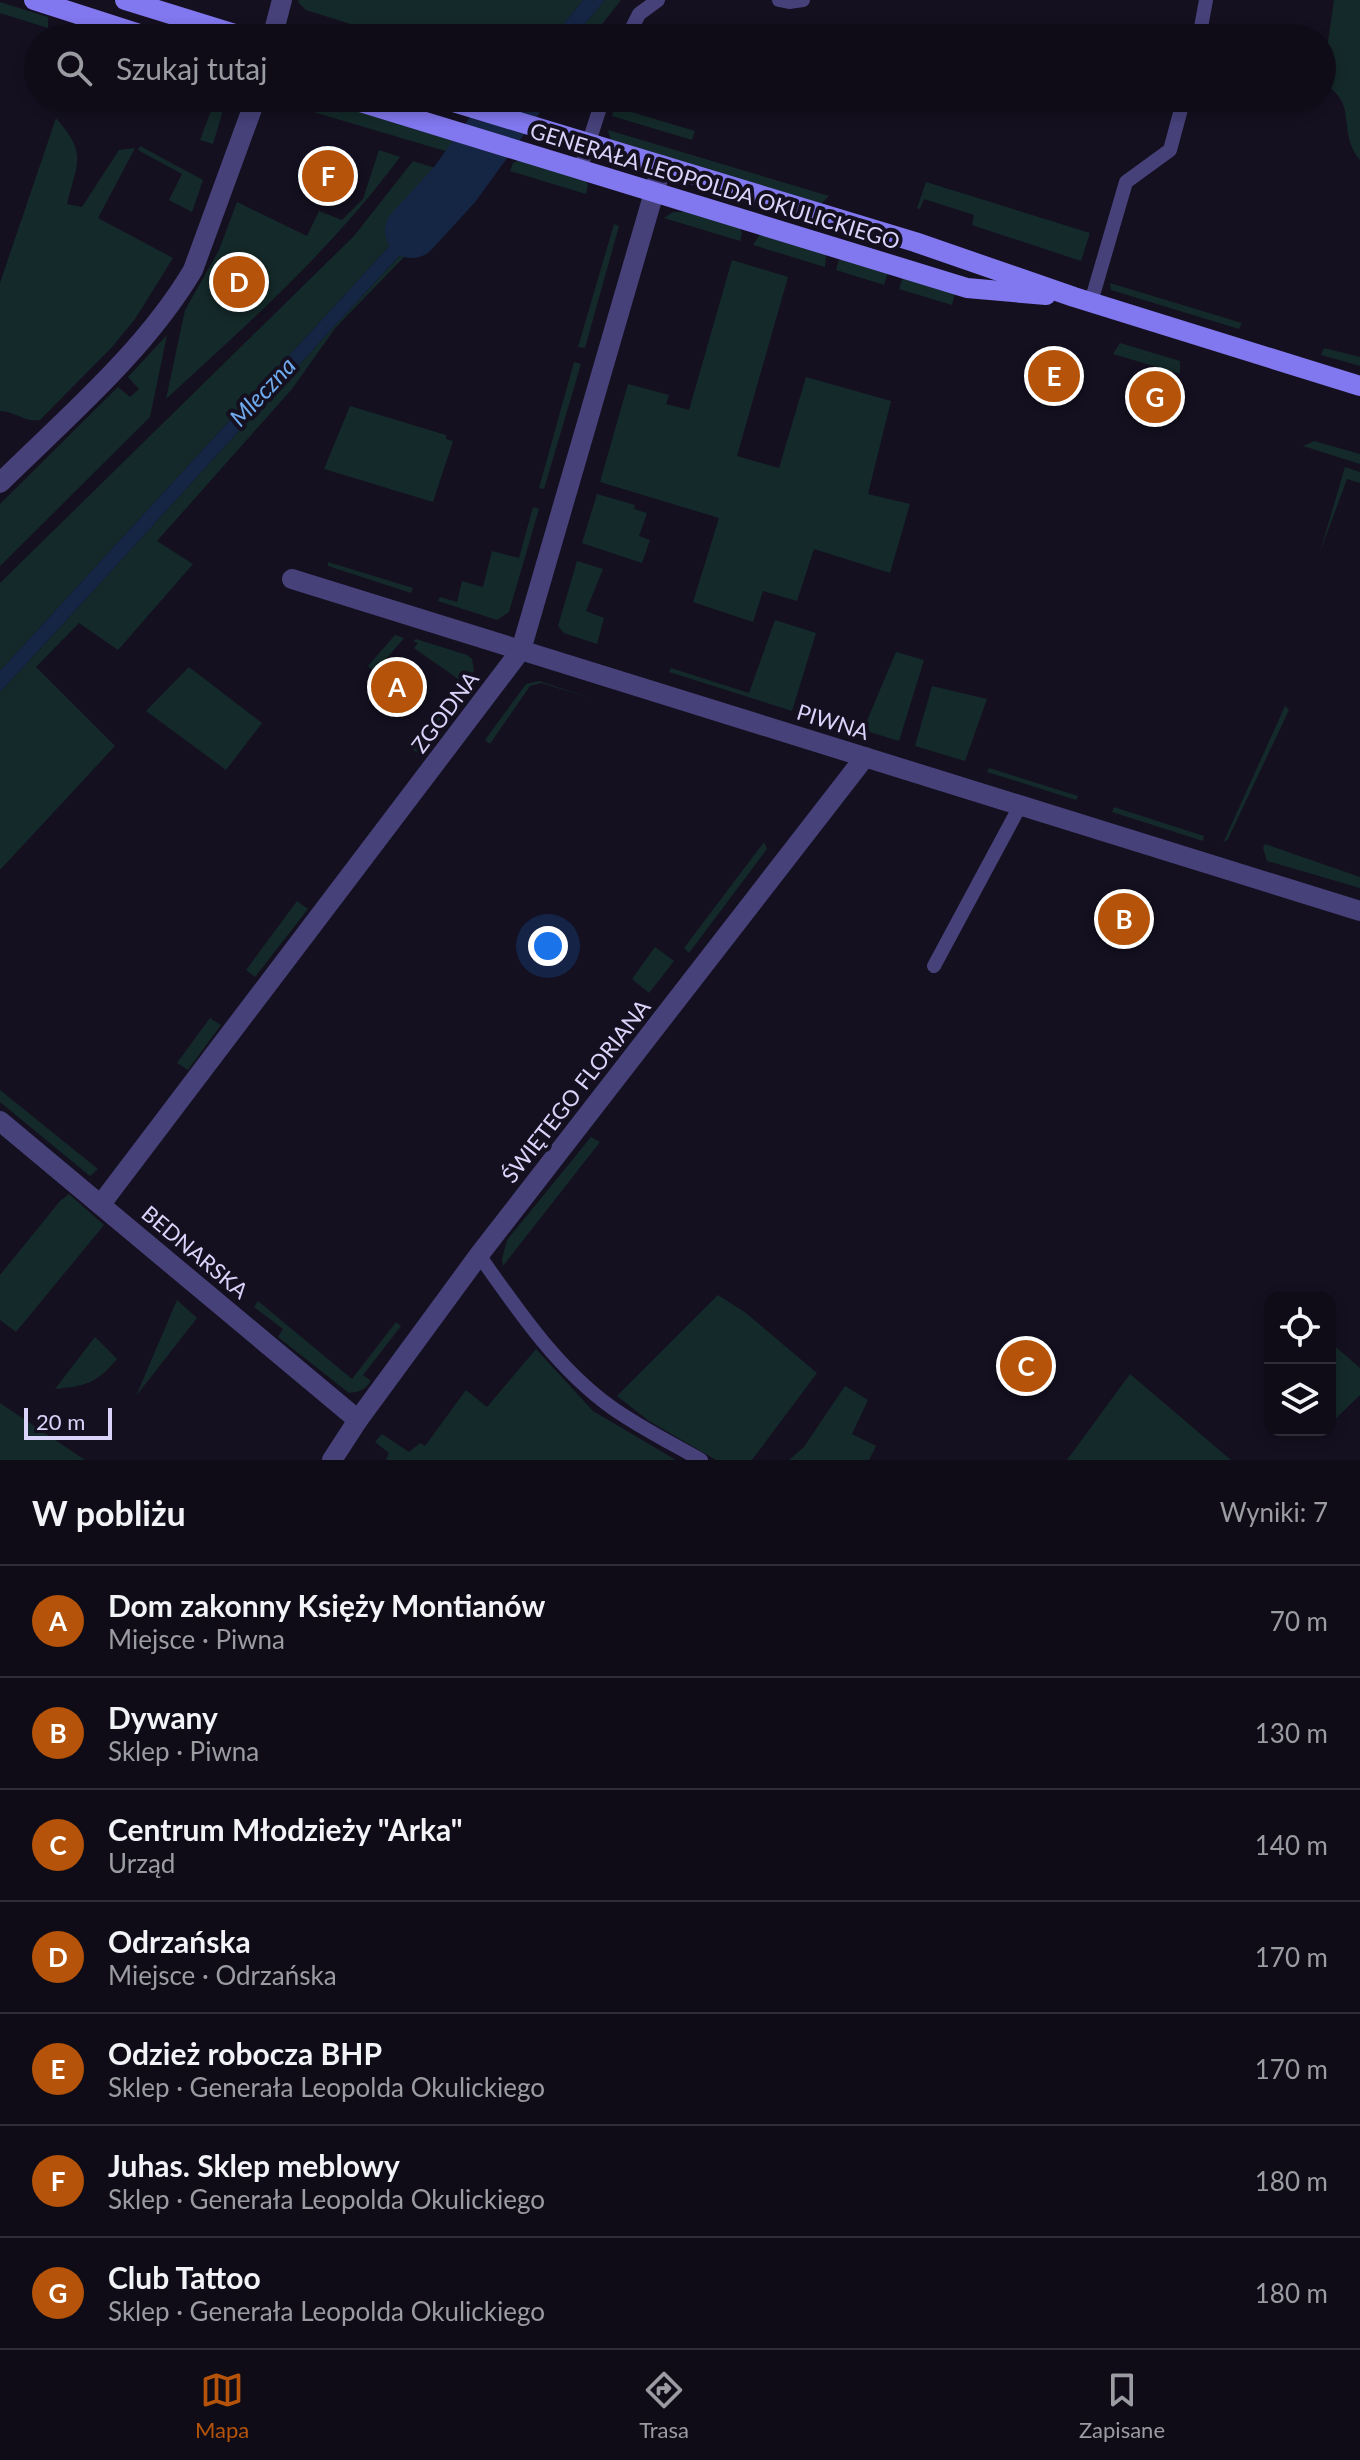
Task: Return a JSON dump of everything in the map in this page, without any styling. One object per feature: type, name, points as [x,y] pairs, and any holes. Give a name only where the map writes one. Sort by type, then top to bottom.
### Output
[{"type":"main road","points":[[34,0],[109,24]]},
{"type":"main road","points":[[125,0],[203,24]]},
{"type":"main road","name":"GENERAŁA LEOPOLDA OKULICKIEGO","points":[[392,112],[967,288],[1082,300]]},
{"type":"main road","name":"GENERAŁA LEOPOLDA OKULICKIEGO","points":[[485,112],[960,256],[1082,300],[1360,386]]},
{"type":"street","points":[[276,24],[282,0]]},
{"type":"street","points":[[0,483],[93,392],[182,288],[208,233],[251,112]]},
{"type":"street","name":"ZGODNA","points":[[101,1204],[521,650],[662,165]]},
{"type":"street","name":"PIWNA","points":[[292,579],[1360,911]]},
{"type":"street","name":"ŚWIĘTEGO FLORIANA","points":[[332,1460],[479,1255],[865,757]]},
{"type":"street","name":"BEDNARSKA","points":[[0,1121],[358,1420]]},
{"type":"lane","points":[[634,24],[639,14],[658,0]]},
{"type":"lane","points":[[779,0],[803,0]]},
{"type":"lane","points":[[1202,24],[1206,0]]},
{"type":"lane","points":[[580,170],[599,112]]},
{"type":"lane","points":[[1082,300],[1126,182],[1170,150],[1180,112]]},
{"type":"lane","points":[[934,966],[1020,806]]},
{"type":"lane","points":[[479,1255],[546,1346],[598,1397],[613,1409],[701,1460]]},
{"type":"green space","points":[[583,0],[563,24],[350,24],[306,10],[298,2]]},
{"type":"green space","points":[[605,0],[621,0],[602,24],[585,24]]},
{"type":"green space","points":[[1334,0],[1360,0],[1360,160],[1349,139],[1344,109],[1336,93],[1336,24],[1331,24]]},
{"type":"green space","points":[[0,2],[48,17],[48,24],[35,24],[0,13]]},
{"type":"green space","points":[[211,112],[223,112],[213,144],[200,140]]},
{"type":"green space","points":[[313,112],[359,112],[464,144],[452,153]]},
{"type":"green space","points":[[613,112],[632,112],[695,131],[692,140],[612,116]]},
{"type":"green space","points":[[56,118],[76,150],[76,168],[67,204],[82,207],[119,150],[135,148],[98,218],[173,258],[135,319],[112,347],[40,420],[35,420],[0,411],[0,283]]},
{"type":"green space","points":[[608,130],[829,196],[820,205],[611,140]]},
{"type":"green space","points":[[140,146],[203,180],[192,212],[169,200],[182,174],[138,150]]},
{"type":"green space","points":[[379,150],[400,157],[347,223],[289,284],[166,399],[185,310],[219,250],[237,202],[307,236],[319,211],[342,220],[363,199]]},
{"type":"green space","points":[[519,160],[586,180],[586,194],[510,171],[513,163]]},
{"type":"green space","points":[[413,161],[448,172],[439,192],[0,671],[0,583],[354,236]]},
{"type":"green space","points":[[471,180],[478,181],[336,327],[292,389],[157,541],[193,564],[118,650],[79,623],[36,667],[115,746],[0,870],[0,692]]},
{"type":"green space","points":[[926,182],[1090,233],[1081,261],[972,225],[974,215],[924,199],[920,209],[917,208]]},
{"type":"green space","points":[[673,212],[686,212],[740,228],[740,241],[664,218]]},
{"type":"green space","points":[[614,224],[619,226],[585,348],[578,347]]},
{"type":"green space","points":[[760,234],[826,254],[825,267],[753,245]]},
{"type":"green space","points":[[842,259],[888,273],[884,285],[836,270]]},
{"type":"green space","points":[[732,260],[788,277],[737,456],[779,468],[806,377],[891,401],[868,494],[910,504],[890,573],[814,549],[797,601],[763,591],[753,622],[693,602],[719,518],[600,482],[628,384],[669,395],[666,404],[689,410]]},
{"type":"green space","points":[[903,277],[955,293],[952,305],[899,289]]},
{"type":"green space","points":[[1110,283],[1242,323],[1239,329],[1111,290]]},
{"type":"green space","points":[[167,335],[150,417],[0,566],[0,504],[118,387],[130,397],[139,389],[128,377]]},
{"type":"green space","points":[[1120,343],[1180,361],[1180,374],[1113,354]]},
{"type":"green space","points":[[1324,348],[1360,357],[1360,366],[1321,355]]},
{"type":"green space","points":[[574,362],[581,364],[544,489],[539,488]]},
{"type":"green space","points":[[350,406],[446,435],[446,439],[453,441],[433,502],[324,469]]},
{"type":"green space","points":[[1314,441],[1360,454],[1360,464],[1303,446]]},
{"type":"green space","points":[[1345,467],[1360,472],[1360,483],[1347,479],[1320,552]]},
{"type":"green space","points":[[597,494],[635,505],[634,509],[647,513],[639,536],[650,540],[642,563],[582,543]]},
{"type":"green space","points":[[533,507],[539,509],[509,612],[497,620],[438,601],[440,597],[457,602],[462,581],[483,587],[492,551],[519,558]]},
{"type":"green space","points":[[577,561],[603,569],[586,611],[604,618],[597,644],[564,633],[558,626]]},
{"type":"green space","points":[[328,562],[413,588],[411,593],[328,566]]},
{"type":"green space","points":[[775,620],[816,633],[792,711],[669,672],[671,668],[749,693]]},
{"type":"green space","points":[[395,635],[404,638],[375,672],[368,666]]},
{"type":"green space","points":[[416,639],[467,655],[472,659],[474,671],[417,752],[413,750],[461,681],[414,648],[418,643],[413,641]]},
{"type":"green space","points":[[896,652],[924,660],[899,741],[863,730]]},
{"type":"green space","points":[[189,667],[262,723],[226,770],[146,711]]},
{"type":"green space","points":[[539,681],[593,699],[541,683],[530,686],[490,744],[485,740],[526,684]]},
{"type":"green space","points":[[932,686],[987,699],[965,761],[915,746]]},
{"type":"green space","points":[[1285,706],[1289,710],[1228,839],[1223,843]]},
{"type":"green space","points":[[989,768],[1078,796],[1076,800],[987,772]]},
{"type":"green space","points":[[1114,807],[1204,836],[1203,841],[1112,812]]},
{"type":"green space","points":[[764,842],[767,849],[689,953],[684,948]]},
{"type":"green space","points":[[1265,844],[1360,877],[1360,888],[1267,861],[1263,848]]},
{"type":"green space","points":[[297,901],[308,909],[255,977],[246,970]]},
{"type":"green space","points":[[655,947],[674,961],[649,993],[632,979]]},
{"type":"green space","points":[[210,1018],[221,1025],[188,1070],[177,1063]]},
{"type":"green space","points":[[0,1090],[98,1169],[90,1176],[0,1102]]},
{"type":"green space","points":[[591,1137],[600,1142],[503,1266],[507,1240]]},
{"type":"green space","points":[[69,1194],[104,1225],[16,1332],[0,1320],[0,1275]]},
{"type":"green space","points":[[718,1295],[746,1313],[817,1373],[752,1460],[716,1460],[649,1421],[617,1396]]},
{"type":"green space","points":[[177,1300],[197,1318],[136,1396]]},
{"type":"green space","points":[[258,1301],[352,1379],[396,1322],[401,1326],[363,1375],[371,1381],[362,1390],[349,1393],[278,1337],[283,1329],[254,1307]]},
{"type":"green space","points":[[95,1337],[117,1359],[90,1382],[55,1389]]},
{"type":"green space","points":[[1336,1347],[1360,1368],[1360,1395],[1336,1418]]},
{"type":"green space","points":[[536,1349],[593,1411],[676,1460],[386,1460],[389,1453],[375,1442],[382,1434],[409,1452],[420,1443],[425,1446],[466,1390],[487,1407]]},
{"type":"green space","points":[[1130,1374],[1231,1460],[1067,1460]]},
{"type":"green space","points":[[845,1386],[868,1400],[852,1434],[876,1446],[869,1460],[789,1460],[804,1447]]},
{"type":"green space","points":[[0,1403],[85,1460],[0,1460]]},
{"type":"water","points":[[583,0],[605,0],[585,24],[563,24]]},
{"type":"water","points":[[448,172],[471,180],[0,692],[0,671],[439,192]]},
{"type":"waterway","name":"Mleczna","points":[[412,231],[455,184],[507,112]]},
{"type":"place","name":"Juhas. Sklep meblowy","points":[[328,176]]},
{"type":"place","name":"Odrzańska","points":[[239,282]]},
{"type":"place","name":"Odzież robocza BHP","points":[[1054,376]]},
{"type":"place","name":"Club Tattoo","points":[[1155,397]]},
{"type":"place","name":"Dom zakonny Księży Montianów","points":[[397,687]]},
{"type":"place","name":"Dywany","points":[[1124,919]]},
{"type":"place","name":"Centrum Młodzieży \"Arka\"","points":[[1026,1366]]}]
